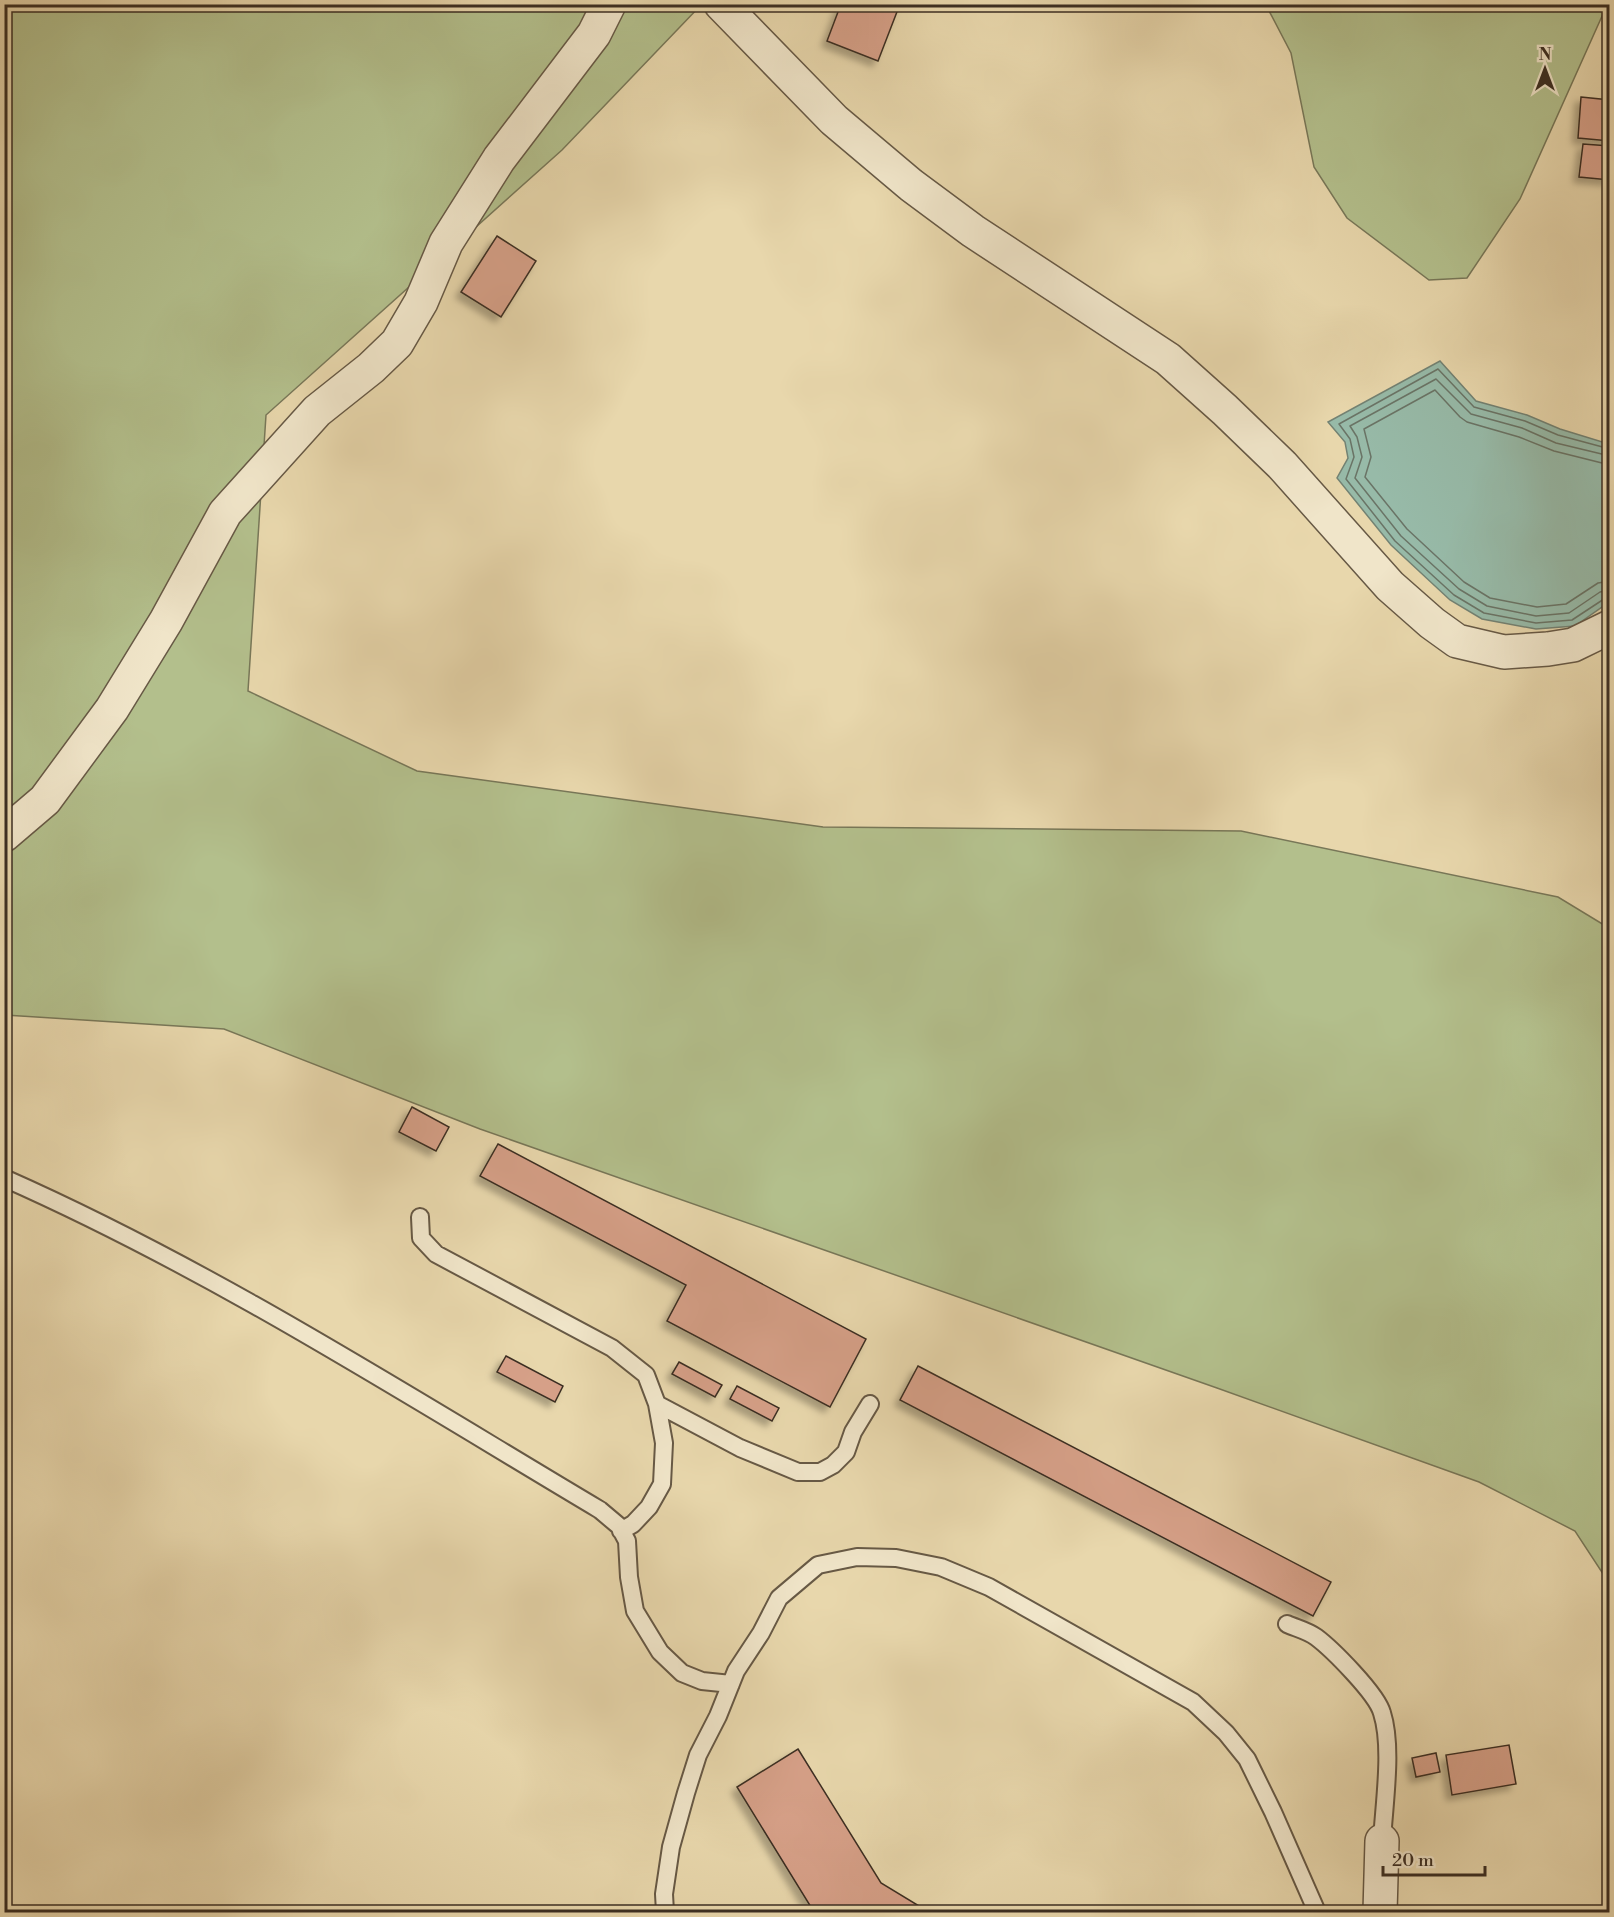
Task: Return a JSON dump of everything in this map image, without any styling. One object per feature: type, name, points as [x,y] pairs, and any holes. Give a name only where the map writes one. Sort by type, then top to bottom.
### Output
[{"type":"street","points":[[4,835],[45,800],[112,709],[166,621],[225,513],[317,411],[371,368],[397,343],[422,302],[446,243],[499,159],[594,34],[609,4]]},
{"type":"street","points":[[721,4],[834,120],[911,185],[973,231],[1168,358],[1282,465],[1390,586],[1432,623],[1457,641],[1504,652],[1548,649],[1574,645],[1610,627]]},
{"type":"street","points":[[1380,1912],[1382,1841]]},
{"type":"lane","points":[[4,1178],[66,1205],[247,1300],[600,1510],[619,1526],[627,1541],[629,1577],[635,1611],[660,1652],[682,1672],[702,1680],[731,1684]]},
{"type":"lane","points":[[420,1217],[422,1238],[436,1254],[612,1348],[646,1375],[657,1404],[664,1443],[662,1484],[649,1507],[633,1524],[621,1531]]},
{"type":"lane","points":[[657,1404],[740,1448],[798,1472],[820,1472],[833,1465],[846,1452],[853,1432],[870,1404]]},
{"type":"lane","points":[[665,1912],[664,1894],[671,1847],[686,1793],[698,1755],[718,1716],[736,1671],[761,1633],[779,1598],[818,1565],[857,1557],[896,1558],[941,1567],[989,1587],[1193,1701],[1226,1733],[1247,1759],[1317,1912]]},
{"type":"lane","points":[[1287,1624],[1314,1636],[1339,1658],[1362,1683],[1382,1711],[1387,1746],[1382,1841]]},
{"type":"green space","points":[[4,5],[701,5],[562,150],[266,415],[248,691],[417,771],[823,827],[1241,831],[1558,897],[1609,928],[1609,1583],[1575,1531],[1479,1482],[480,1129],[224,1029],[5,1015]]},
{"type":"green space","points":[[1266,5],[1607,5],[1520,199],[1467,278],[1429,280],[1347,218],[1314,167],[1291,53]]},
{"type":"water","points":[[1440,361],[1476,401],[1527,415],[1560,429],[1609,444],[1609,602],[1575,626],[1536,629],[1482,619],[1450,600],[1391,545],[1337,478],[1348,458],[1345,442],[1328,422]]},
{"type":"building","points":[[841,4],[900,4],[878,61],[827,41]]},
{"type":"building","points":[[1581,97],[1610,100],[1610,141],[1578,138]]},
{"type":"building","points":[[1583,144],[1610,146],[1610,180],[1579,177]]},
{"type":"building","points":[[497,236],[536,261],[501,317],[461,292]]},
{"type":"building","points":[[412,1107],[449,1127],[436,1151],[399,1132]]},
{"type":"building","points":[[498,1144],[866,1339],[830,1407],[667,1321],[686,1285],[480,1176]]},
{"type":"building","points":[[506,1356],[563,1386],[555,1402],[497,1372]]},
{"type":"building","points":[[679,1362],[722,1385],[715,1397],[672,1374]]},
{"type":"building","points":[[918,1366],[1331,1582],[1313,1616],[900,1400]]},
{"type":"building","points":[[737,1386],[779,1408],[772,1421],[730,1399]]},
{"type":"building","points":[[1509,1745],[1516,1784],[1452,1795],[1446,1755]]},
{"type":"building","points":[[798,1749],[881,1883],[929,1912],[814,1912],[737,1787]]},
{"type":"building","points":[[1436,1753],[1440,1772],[1416,1777],[1412,1758]]}]
